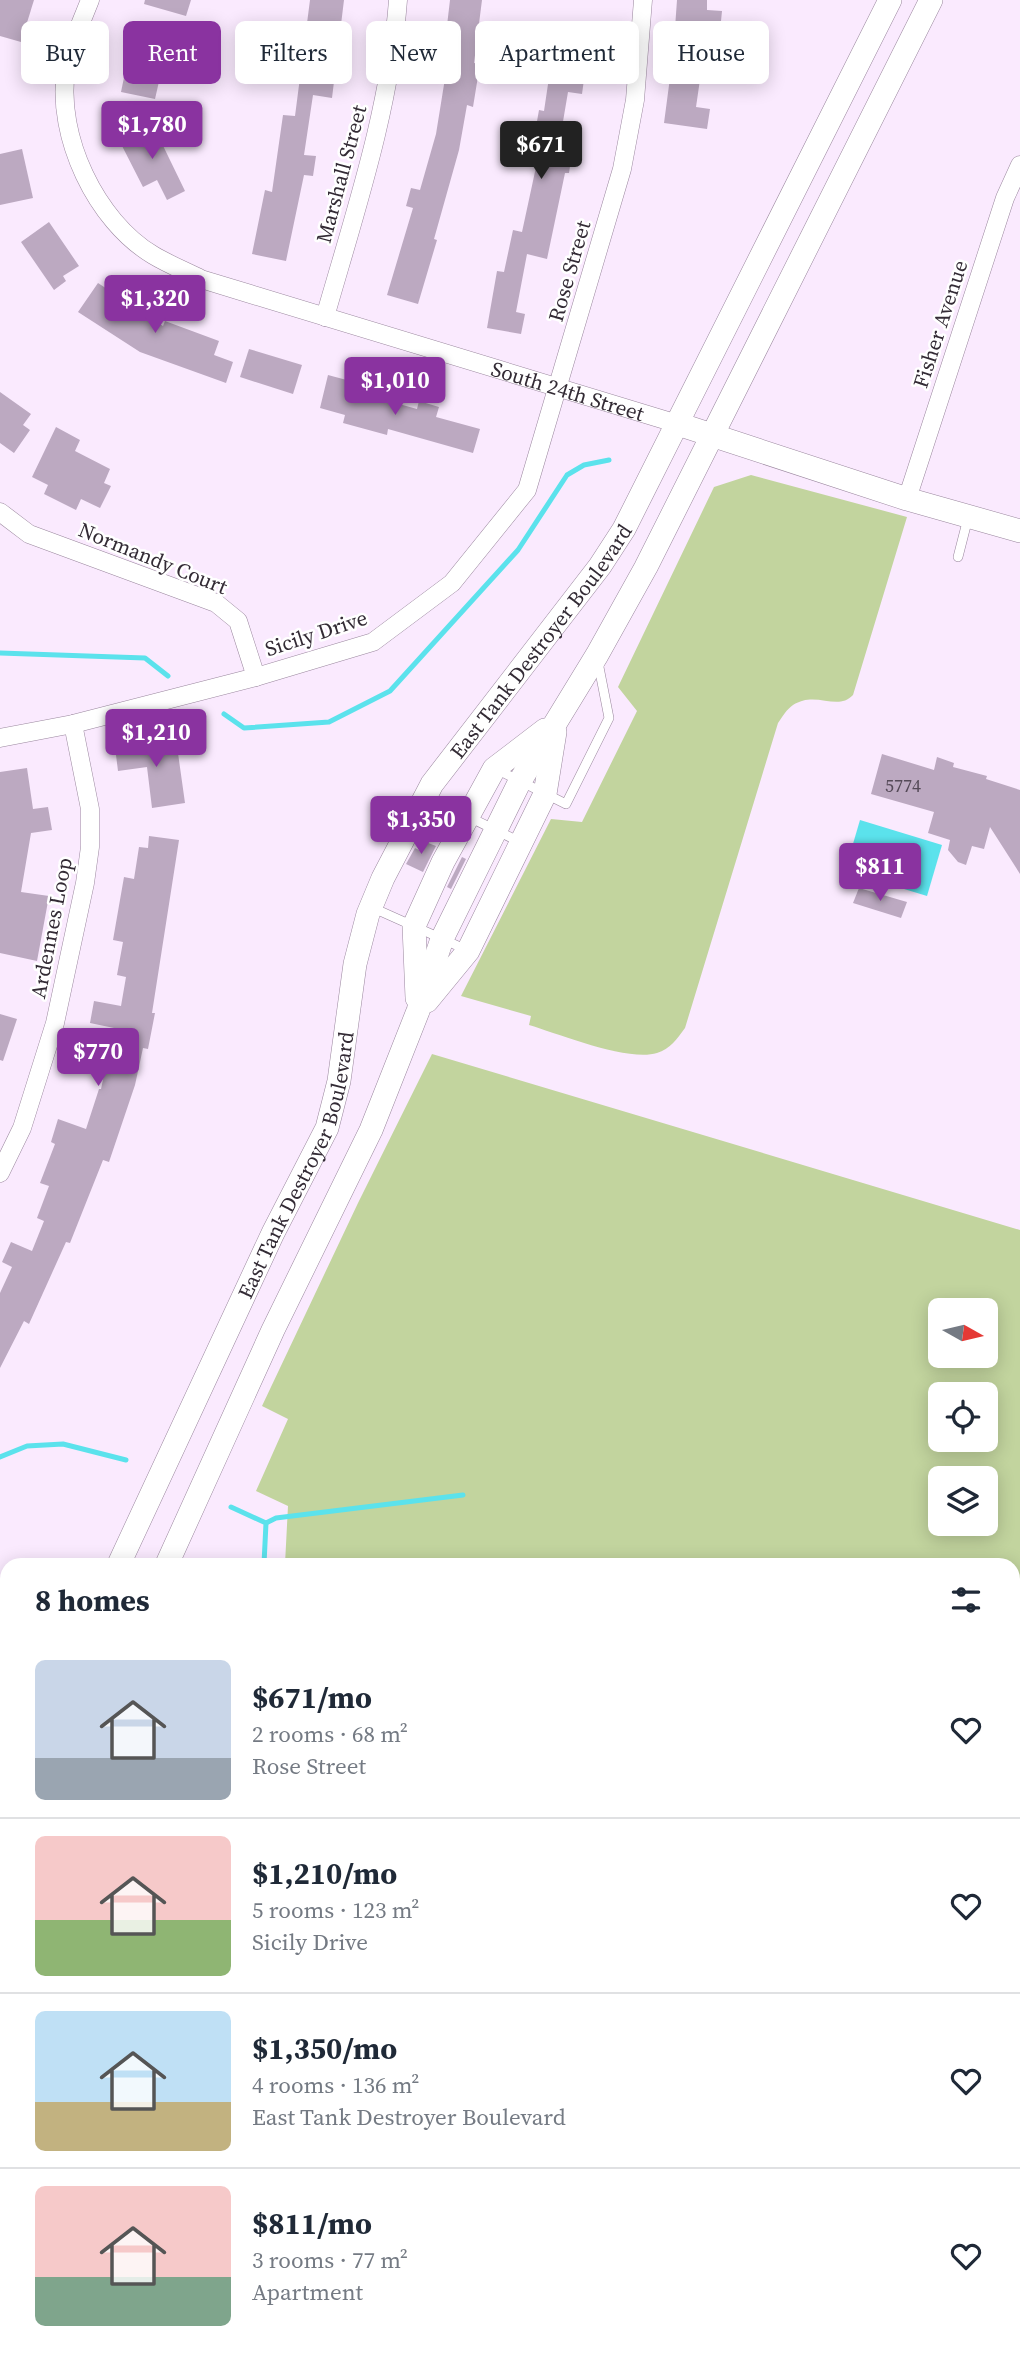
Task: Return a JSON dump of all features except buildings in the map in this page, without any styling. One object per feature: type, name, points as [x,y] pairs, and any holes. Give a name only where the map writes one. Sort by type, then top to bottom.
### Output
[{"type":"street","name":"South 24th Street","points":[[90,0],[75,36],[66,72],[66,124],[87,180],[115,223],[151,254],[201,279],[713,434],[907,499],[1020,531]]},
{"type":"street","name":"Marshall Street","points":[[325,317],[376,141],[395,43],[398,0]]},
{"type":"street","name":"Rose Street","points":[[558,388],[622,169],[635,100],[643,0]]},
{"type":"street","name":"East Tank Destroyer Boulevard","points":[[123,1558],[273,1233],[327,1128],[339,1081],[355,964],[371,907],[383,878],[432,784],[600,566],[624,529],[890,0]]},
{"type":"street","name":"East Tank Destroyer Boulevard","points":[[495,830],[519,781],[597,655],[646,567],[931,0]]},
{"type":"street","name":"Fisher Avenue","points":[[907,499],[1005,198],[1020,165]]},
{"type":"street","name":"Sicily Drive","points":[[0,738],[73,724],[256,677],[373,642],[452,583],[527,490],[558,388]]},
{"type":"street","name":"Normandy Court","points":[[0,512],[29,534],[216,603],[238,621],[256,677]]},
{"type":"street","name":"Ardennes Loop","points":[[0,1173],[22,1128],[55,1023],[85,883],[90,847],[90,808],[73,724]]},
{"type":"street","points":[[441,938],[495,830]]},
{"type":"street","points":[[441,938],[443,862],[495,830]]},
{"type":"street","name":"East Tank Destroyer Boulevard","points":[[170,1558],[273,1330],[371,1130],[418,1011],[441,938]]},
{"type":"lane","points":[[958,557],[968,516]]},
{"type":"lane","points":[[519,781],[566,804],[609,718],[597,655]]},
{"type":"lane","points":[[426,796],[495,830]]},
{"type":"lane","points":[[371,907],[441,938]]},
{"type":"green space","points":[[751,475],[907,517],[853,695],[840,702],[802,701],[791,707],[778,723],[685,1028],[673,1043],[662,1051],[644,1055],[629,1054],[593,1046],[529,1025],[531,1016],[461,996],[551,819],[582,822],[637,711],[618,687],[714,487]]},
{"type":"green space","points":[[432,1054],[1020,1230],[1020,1558],[285,1558],[288,1506],[256,1491],[288,1419],[262,1406]]},
{"type":"water","points":[[860,820],[942,845],[927,896],[845,871]]},
{"type":"waterway","points":[[224,714],[244,728],[329,722],[390,691],[518,550],[567,475],[584,465],[609,460]]},
{"type":"waterway","points":[[0,653],[145,658],[168,676]]},
{"type":"waterway","points":[[0,1457],[27,1446],[63,1444],[126,1460]]},
{"type":"waterway","points":[[266,1523],[276,1518],[463,1495]]},
{"type":"waterway","points":[[231,1507],[266,1523],[264,1558]]}]
